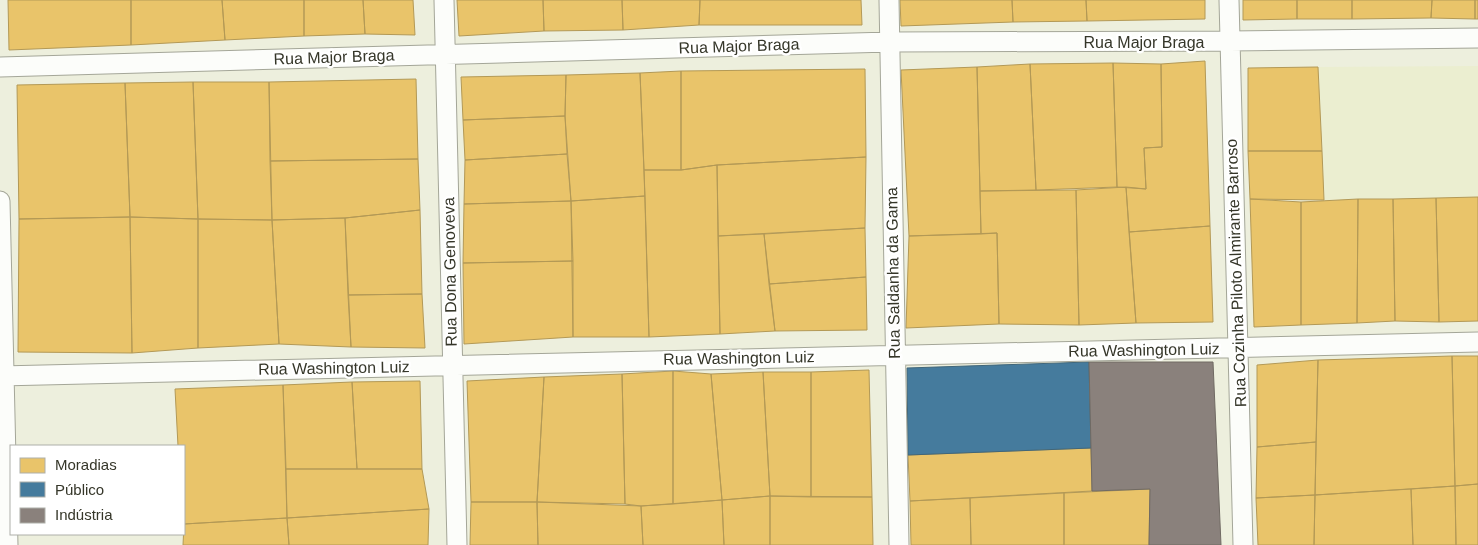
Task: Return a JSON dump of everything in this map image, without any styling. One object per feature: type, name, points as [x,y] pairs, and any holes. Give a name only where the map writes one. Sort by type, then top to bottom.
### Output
[{"type":"street","name":"Rua Dona Genoveva","points":[[444,0],[457,545]]},
{"type":"street","name":"Rua Saldanha da Gama","points":[[889,0],[899,545]]},
{"type":"street","name":"Rua Cozinha Piloto Almirante Barroso","points":[[1229,0],[1243,545]]},
{"type":"street","name":"Rua Major Braga","points":[[0,67],[890,42],[1478,38]]},
{"type":"street","points":[[0,201],[2,376],[8,545]]},
{"type":"street","name":"Rua Washington Luiz","points":[[2,376],[1478,342]]},
{"type":"shaded area","points":[[1478,66],[1478,197],[1324,200],[1318,67]]},
{"type":"building: Moradias","points":[[8,0],[131,0],[131,45],[9,50]]},
{"type":"building: Moradias","points":[[131,0],[222,0],[225,40],[131,45]]},
{"type":"building: Moradias","points":[[222,0],[304,0],[304,36],[225,40]]},
{"type":"building: Moradias","points":[[304,0],[363,0],[365,34],[304,36]]},
{"type":"building: Moradias","points":[[363,0],[413,0],[415,35],[365,34]]},
{"type":"building: Moradias","points":[[457,0],[543,0],[544,31],[459,36]]},
{"type":"building: Moradias","points":[[543,0],[622,0],[623,30],[544,31]]},
{"type":"building: Moradias","points":[[622,0],[700,0],[699,25],[623,30]]},
{"type":"building: Moradias","points":[[700,0],[861,0],[862,25],[699,25]]},
{"type":"building: Moradias","points":[[900,0],[1012,0],[1013,22],[901,26]]},
{"type":"building: Moradias","points":[[1012,0],[1086,0],[1087,21],[1013,22]]},
{"type":"building: Moradias","points":[[1086,0],[1205,0],[1205,19],[1087,21]]},
{"type":"building: Moradias","points":[[1243,0],[1297,0],[1297,19],[1243,20]]},
{"type":"building: Moradias","points":[[1297,0],[1352,0],[1352,19],[1297,19]]},
{"type":"building: Moradias","points":[[1352,0],[1432,0],[1431,18],[1352,19]]},
{"type":"building: Moradias","points":[[1432,0],[1475,0],[1475,19],[1431,18]]},
{"type":"building: Moradias","points":[[1475,0],[1478,0],[1478,19],[1475,19]]},
{"type":"building: Moradias","points":[[1205,61],[1210,226],[1129,232],[1126,187],[1146,189],[1144,148],[1162,147],[1161,64]]},
{"type":"building: Moradias","points":[[1113,63],[1161,64],[1162,147],[1144,148],[1146,189],[1117,187]]},
{"type":"building: Moradias","points":[[1113,63],[1117,187],[1036,190],[1030,64]]},
{"type":"building: Moradias","points":[[1030,64],[1036,190],[980,191],[977,67]]},
{"type":"building: Moradias","points":[[977,67],[981,234],[909,236],[901,70]]},
{"type":"building: Moradias","points":[[1318,67],[1322,151],[1248,151],[1248,68]]},
{"type":"building: Moradias","points":[[865,69],[866,157],[717,165],[681,170],[681,71]]},
{"type":"building: Moradias","points":[[681,71],[681,170],[644,170],[640,73]]},
{"type":"building: Moradias","points":[[640,73],[645,196],[571,201],[565,116],[566,75]]},
{"type":"building: Moradias","points":[[566,75],[565,116],[463,120],[461,77]]},
{"type":"building: Moradias","points":[[416,79],[418,159],[270,161],[269,82]]},
{"type":"building: Moradias","points":[[193,82],[198,219],[130,217],[125,83]]},
{"type":"building: Moradias","points":[[193,82],[269,82],[272,220],[198,219]]},
{"type":"building: Moradias","points":[[125,83],[130,217],[19,219],[17,85]]},
{"type":"building: Moradias","points":[[565,116],[567,154],[465,160],[463,120]]},
{"type":"building: Moradias","points":[[1248,151],[1322,151],[1324,200],[1250,199]]},
{"type":"building: Moradias","points":[[567,154],[571,201],[464,204],[465,160]]},
{"type":"building: Moradias","points":[[866,157],[865,228],[718,236],[717,165]]},
{"type":"building: Moradias","points":[[418,159],[420,210],[345,218],[272,220],[270,161]]},
{"type":"building: Moradias","points":[[717,165],[720,334],[649,337],[644,170],[681,170]]},
{"type":"building: Moradias","points":[[1126,187],[1136,323],[1079,325],[1076,190]]},
{"type":"building: Moradias","points":[[1076,190],[1079,325],[999,324],[997,233],[981,234],[980,191]]},
{"type":"building: Moradias","points":[[645,196],[649,337],[573,337],[571,201]]},
{"type":"building: Moradias","points":[[1478,197],[1478,321],[1439,322],[1436,198]]},
{"type":"building: Moradias","points":[[1436,198],[1439,322],[1395,321],[1393,199]]},
{"type":"building: Moradias","points":[[1250,199],[1301,202],[1301,325],[1254,327]]},
{"type":"building: Moradias","points":[[1358,199],[1393,199],[1395,321],[1357,323]]},
{"type":"building: Moradias","points":[[1358,199],[1357,323],[1301,325],[1301,202]]},
{"type":"building: Moradias","points":[[571,201],[573,261],[463,263],[464,204]]},
{"type":"building: Moradias","points":[[420,210],[422,294],[348,295],[345,218]]},
{"type":"building: Moradias","points":[[130,217],[132,353],[18,352],[19,219]]},
{"type":"building: Moradias","points":[[130,217],[198,219],[198,348],[132,353]]},
{"type":"building: Moradias","points":[[345,218],[351,347],[279,344],[272,220]]},
{"type":"building: Moradias","points":[[198,219],[272,220],[279,344],[198,348]]},
{"type":"building: Moradias","points":[[1210,226],[1213,322],[1136,323],[1129,232]]},
{"type":"building: Moradias","points":[[865,228],[866,277],[769,284],[764,234]]},
{"type":"building: Moradias","points":[[997,233],[999,324],[906,328],[909,236]]},
{"type":"building: Moradias","points":[[764,234],[775,331],[720,334],[718,236]]},
{"type":"building: Moradias","points":[[573,261],[573,337],[464,344],[463,263]]},
{"type":"building: Moradias","points":[[866,277],[867,330],[775,331],[769,284]]},
{"type":"building: Moradias","points":[[422,294],[425,348],[351,347],[348,295]]},
{"type":"building: Moradias","points":[[1452,356],[1478,356],[1478,484],[1455,486]]},
{"type":"building: Moradias","points":[[1452,356],[1455,486],[1315,495],[1318,360]]},
{"type":"building: Moradias","points":[[1318,360],[1316,442],[1257,447],[1257,365]]},
{"type":"building: Moradias","points":[[869,370],[872,497],[811,497],[811,372]]},
{"type":"building: Moradias","points":[[673,371],[711,374],[722,500],[673,504]]},
{"type":"building: Moradias","points":[[673,371],[673,504],[641,506],[625,504],[622,374]]},
{"type":"building: Moradias","points":[[763,372],[811,372],[811,497],[770,496]]},
{"type":"building: Moradias","points":[[763,372],[770,496],[722,500],[711,374]]},
{"type":"building: Moradias","points":[[622,374],[625,504],[537,502],[544,377]]},
{"type":"building: Moradias","points":[[544,377],[537,502],[471,502],[467,381]]},
{"type":"building: Moradias","points":[[420,381],[422,469],[357,469],[352,382]]},
{"type":"building: Moradias","points":[[352,382],[357,469],[286,469],[283,385]]},
{"type":"building: Moradias","points":[[283,385],[287,518],[185,524],[185,445],[178,445],[175,389]]},
{"type":"building: Moradias","points":[[1316,442],[1315,495],[1256,498],[1257,447]]},
{"type":"building: Moradias","points":[[1091,448],[1092,491],[910,501],[908,455]]},
{"type":"building: Moradias","points":[[286,469],[422,469],[429,509],[287,518]]},
{"type":"building: Moradias","points":[[1478,484],[1478,545],[1456,545],[1455,486]]},
{"type":"building: Moradias","points":[[1455,486],[1456,545],[1413,545],[1411,489]]},
{"type":"building: Moradias","points":[[1150,489],[1149,545],[1064,545],[1064,493]]},
{"type":"building: Moradias","points":[[1411,489],[1413,545],[1314,545],[1315,495]]},
{"type":"building: Moradias","points":[[1064,493],[1064,545],[971,545],[970,498]]},
{"type":"building: Moradias","points":[[1315,495],[1314,545],[1258,545],[1256,498]]},
{"type":"building: Moradias","points":[[770,496],[770,545],[724,545],[722,500]]},
{"type":"building: Moradias","points":[[770,496],[872,497],[873,545],[770,545]]},
{"type":"building: Moradias","points":[[970,498],[971,545],[911,545],[910,501]]},
{"type":"building: Moradias","points":[[722,500],[724,545],[643,545],[641,506]]},
{"type":"building: Moradias","points":[[471,502],[537,502],[538,545],[470,545]]},
{"type":"building: Moradias","points":[[537,502],[641,506],[643,545],[538,545]]},
{"type":"building: Moradias","points":[[429,509],[428,545],[289,545],[287,518]]},
{"type":"building: Moradias","points":[[287,518],[289,545],[183,545],[185,524]]},
{"type":"building: Público","points":[[1089,362],[1091,448],[908,455],[907,368]]},
{"type":"building: Indústria","points":[[1089,362],[1213,362],[1221,545],[1149,545],[1150,489],[1092,491]]}]
